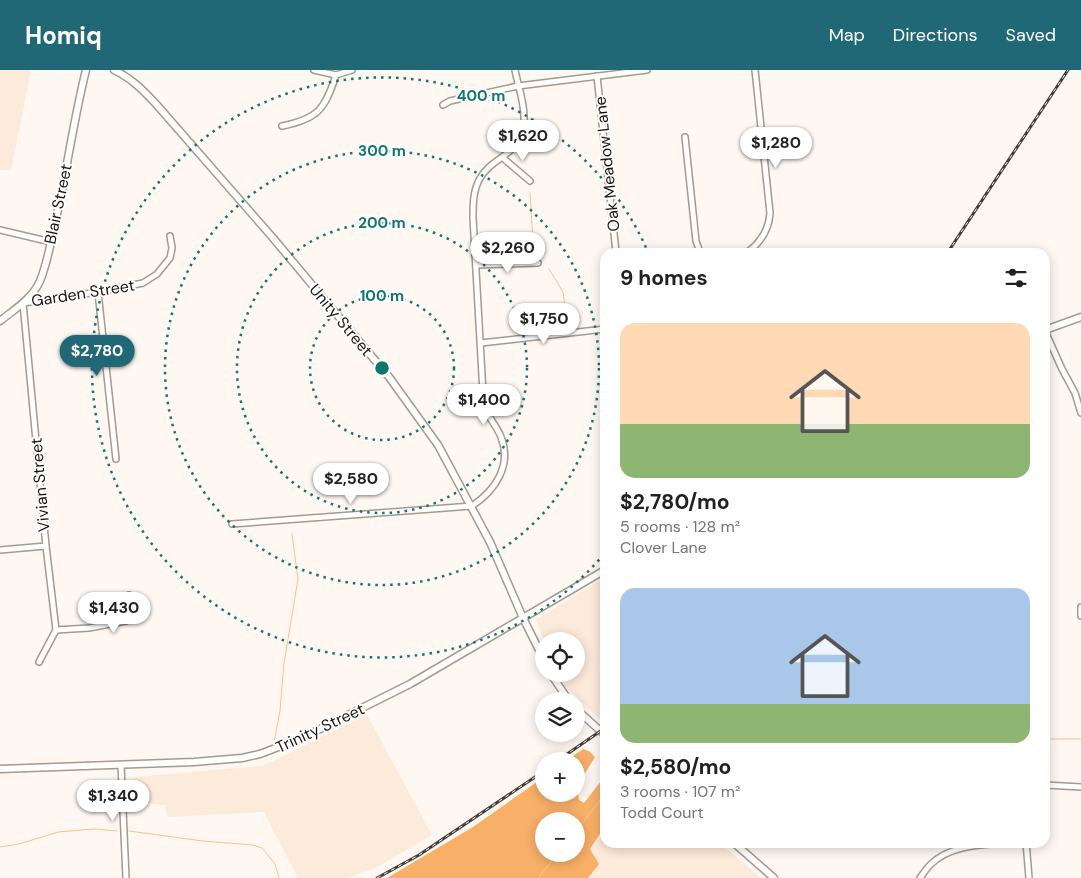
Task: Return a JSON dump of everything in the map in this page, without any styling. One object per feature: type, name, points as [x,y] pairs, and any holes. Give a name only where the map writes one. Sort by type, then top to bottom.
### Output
[{"type":"street","name":"Blair Street","points":[[0,322],[23,303],[40,280],[51,242],[86,70]]},
{"type":"street","name":"Unity Street","points":[[114,70],[125,75],[140,86],[273,238],[389,377],[438,445],[472,506],[535,642]]},
{"type":"street","points":[[314,70],[336,75],[352,70]]},
{"type":"street","points":[[232,524],[472,506],[491,490],[503,470],[504,450],[500,435],[488,415],[485,404],[473,198],[482,174],[512,149],[522,132],[523,108],[515,70]]},
{"type":"street","points":[[443,104],[518,86],[647,70]]},
{"type":"street","points":[[752,248],[766,230],[770,213],[755,70]]},
{"type":"street","points":[[282,126],[296,123],[320,109],[328,98],[336,75]]},
{"type":"street","name":"Oak Meadow Lane","points":[[597,76],[616,248]]},
{"type":"street","points":[[685,137],[696,241],[699,248]]},
{"type":"street","points":[[503,158],[530,181]]},
{"type":"street","points":[[0,230],[51,242]]},
{"type":"street","name":"Garden Street","points":[[23,303],[143,284],[162,269],[170,258],[172,248],[170,236]]},
{"type":"street","points":[[476,265],[538,263]]},
{"type":"street","points":[[98,292],[116,459]]},
{"type":"street","name":"Vivian Street","points":[[23,303],[46,546],[56,630]]},
{"type":"street","points":[[1050,328],[1081,317]]},
{"type":"street","points":[[481,343],[600,330]]},
{"type":"street","points":[[1050,341],[1080,405],[1081,413]]},
{"type":"street","points":[[0,550],[46,546]]},
{"type":"street","name":"Trinity Street","points":[[0,770],[242,758],[260,754],[281,747],[410,684],[600,573]]},
{"type":"street","points":[[39,662],[56,630],[89,628],[126,621],[130,618],[131,613],[129,595]]},
{"type":"street","points":[[1081,607],[1081,616]]},
{"type":"street","points":[[585,717],[600,731]]},
{"type":"street","points":[[121,765],[126,878]]},
{"type":"street","points":[[1050,785],[1081,787]]},
{"type":"street","points":[[739,848],[774,878]]},
{"type":"street","points":[[920,878],[930,865],[941,856],[954,850],[970,848]]},
{"type":"street","points":[[1026,848],[1029,878]]},
{"type":"shaded area","points":[[0,70],[31,70],[11,170],[0,170]]},
{"type":"shaded area","points":[[600,580],[600,719],[585,705],[585,692],[571,692],[563,682],[585,682],[585,632],[541,632],[536,620]]},
{"type":"shaded area","points":[[367,715],[432,835],[377,867],[348,878],[298,878],[264,812],[167,817],[165,805],[135,802],[135,777],[263,766]]},
{"type":"shaded area","points":[[583,749],[589,751],[595,757],[585,773],[585,752],[579,752]]},
{"type":"shaded area","points":[[600,782],[600,834],[590,849],[599,864],[588,878],[387,878],[473,827],[535,783],[535,802],[584,803]]},
{"type":"shaded area","points":[[600,834],[600,848],[726,848],[761,878],[588,878],[598,864],[590,849]]},
{"type":"waterway","points":[[530,193],[533,242]]},
{"type":"waterway","points":[[549,269],[563,292],[568,327]]},
{"type":"waterway","points":[[274,742],[280,711],[284,663],[298,579],[292,534]]},
{"type":"waterway","points":[[1050,739],[1081,739]]},
{"type":"waterway","points":[[585,820],[600,800]]},
{"type":"waterway","points":[[0,847],[19,844],[58,832],[94,829],[117,831]]},
{"type":"waterway","points":[[129,831],[203,841],[253,845],[262,848],[275,864],[279,878]]},
{"type":"waterway","points":[[538,878],[551,862]]},
{"type":"railway","points":[[951,248],[1068,70]]},
{"type":"railway","points":[[570,752],[600,731]]},
{"type":"railway","points":[[377,878],[419,855],[535,777]]}]
